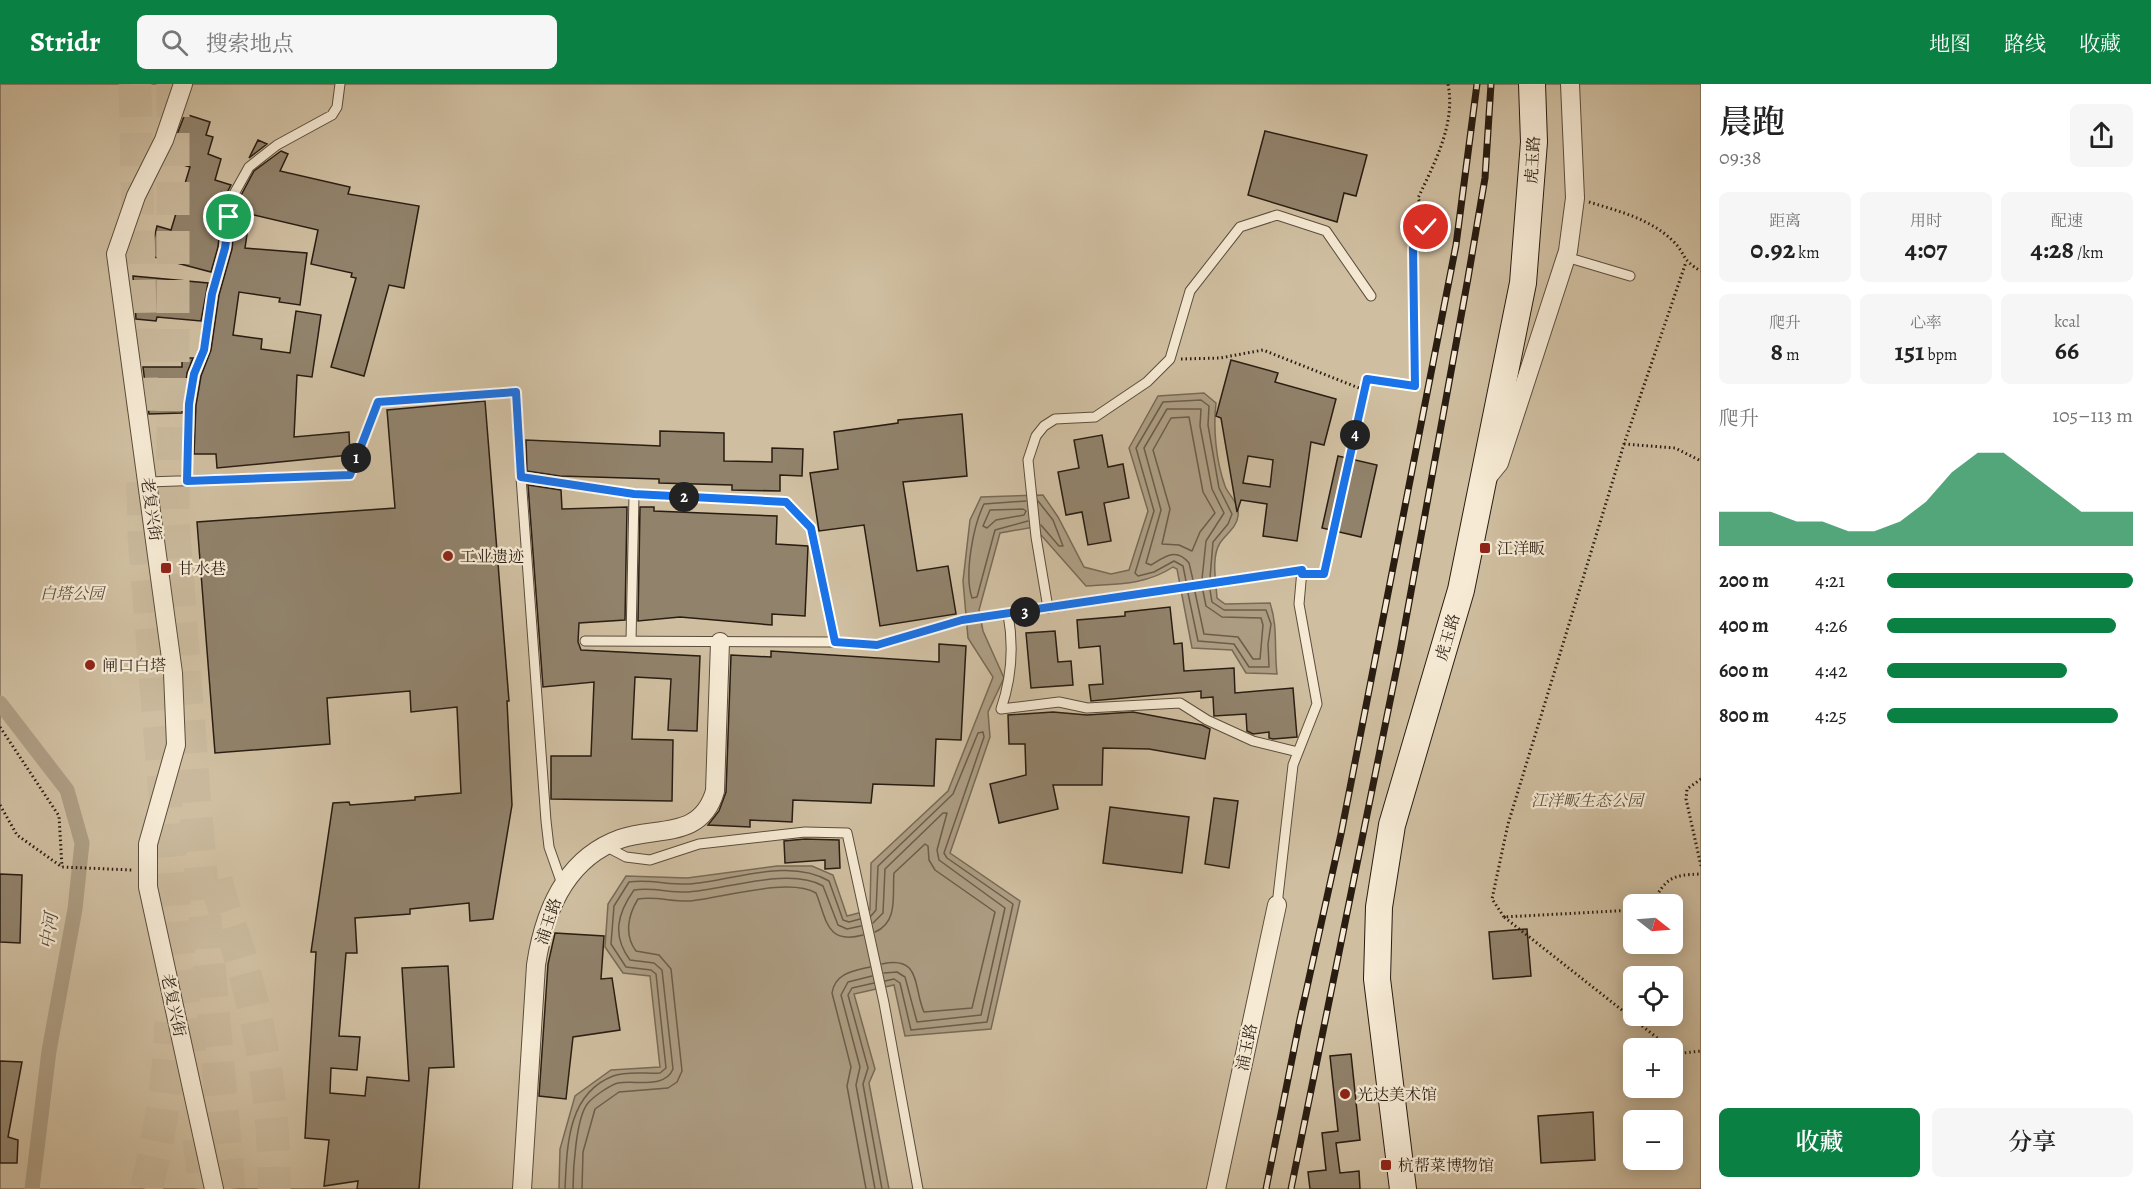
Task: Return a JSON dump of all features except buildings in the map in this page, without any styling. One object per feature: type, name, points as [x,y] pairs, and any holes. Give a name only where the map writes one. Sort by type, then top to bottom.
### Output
[{"type":"street","name":"老复兴街","points":[[183,84],[164,140],[136,196],[116,254],[174,673],[176,745],[148,844],[148,887],[214,1189]]},
{"type":"street","name":"虎玉路","points":[[1403,1189],[1377,979],[1379,907],[1392,825],[1461,590],[1522,283],[1534,142],[1532,84]]},
{"type":"street","points":[[1480,487],[1499,463],[1566,257],[1575,198],[1570,84]]},
{"type":"street","name":"浦玉路","points":[[522,1189],[536,965],[541,932],[562,884],[583,861],[622,838],[677,829],[698,820],[710,808],[715,791],[720,642]]},
{"type":"street","name":"浦玉路","points":[[1216,1189],[1277,906]]},
{"type":"lane","points":[[187,481],[189,404],[194,374],[204,350],[212,294],[225,248],[230,201],[249,167],[277,145],[332,115],[337,106],[340,84]]},
{"type":"lane","points":[[1048,608],[1036,537],[1028,459],[1036,436],[1044,426],[1055,419],[1095,417],[1147,382],[1170,359],[1190,291],[1240,227],[1278,215],[1326,231],[1371,296]]},
{"type":"lane","points":[[1566,257],[1630,276]]},
{"type":"lane","points":[[148,482],[350,475],[378,402],[516,392],[546,821],[549,847],[562,884]]},
{"type":"lane","points":[[521,477],[634,494],[786,502],[811,528],[835,642]]},
{"type":"lane","points":[[631,641],[634,494]]},
{"type":"lane","points":[[585,641],[835,642],[877,645],[962,620],[1302,570],[1299,604],[1317,704],[1293,765],[1277,906]]},
{"type":"lane","points":[[1008,614],[1011,630],[1011,679],[1001,709],[1059,702],[1087,708],[1180,703],[1207,720],[1253,741],[1298,752]]},
{"type":"lane","points":[[605,846],[626,857],[650,860],[699,844],[805,832],[847,833],[884,1003],[918,1189]]},
{"type":"path","points":[[1302,574],[1324,574],[1367,379],[1415,386],[1413,248],[1426,227],[1426,216],[1418,198],[1442,148],[1447,118],[1448,84]]},
{"type":"path","points":[[1575,198],[1637,217],[1674,241],[1686,262],[1701,271]]},
{"type":"path","points":[[1657,1038],[1504,917],[1492,899],[1508,824],[1624,444],[1686,262]]},
{"type":"path","points":[[1170,359],[1220,358],[1263,350],[1364,390]]},
{"type":"path","points":[[1624,444],[1675,448],[1701,461]]},
{"type":"path","points":[[0,728],[59,816],[62,867]]},
{"type":"path","points":[[1701,779],[1687,789],[1686,799],[1701,866]]},
{"type":"path","points":[[0,805],[17,835],[62,867],[136,870]]},
{"type":"path","points":[[1659,894],[1669,879],[1677,875],[1701,874]]},
{"type":"path","points":[[1504,917],[1623,911]]},
{"type":"path","points":[[1683,1053],[1701,1051]]},
{"type":"green space","points":[[0,84],[1701,84],[1701,1189],[0,1189]]},
{"type":"water","points":[[1204,393],[1216,403],[1215,434],[1219,466],[1225,486],[1238,512],[1236,524],[1217,549],[1215,570],[1217,598],[1225,604],[1270,603],[1275,629],[1277,674],[1246,673],[1232,650],[1192,648],[1177,569],[1173,567],[1142,580],[1086,586],[1034,527],[1000,533],[979,610],[983,631],[1004,678],[988,712],[990,737],[950,853],[1020,901],[991,1029],[905,1036],[894,985],[854,994],[875,1069],[869,1083],[889,1189],[559,1189],[560,1149],[575,1096],[611,1070],[660,1067],[650,976],[623,973],[605,947],[608,904],[626,876],[687,878],[777,866],[812,866],[833,875],[847,916],[870,910],[871,863],[948,791],[993,677],[968,638],[963,581],[970,520],[981,497],[1043,495],[1058,517],[1084,567],[1111,574],[1129,570],[1148,511],[1129,448],[1158,396]]},
{"type":"waterway","name":"中河","points":[[0,703],[67,790],[82,843],[75,909],[49,1051],[32,1189]]},
{"type":"tunnel","points":[[135,84],[142,412]]},
{"type":"tunnel","points":[[173,84],[173,521],[194,794],[229,1189]]},
{"type":"tunnel","points":[[143,482],[144,537],[175,918],[191,1064]]},
{"type":"tunnel","points":[[216,880],[242,963],[262,1047],[270,1103],[274,1189]]},
{"type":"tunnel","points":[[146,1189],[163,1106],[171,1022]]},
{"type":"tunnel","points":[[199,1139],[205,1189]]},
{"type":"railway","points":[[1266,1189],[1300,1019],[1341,834],[1456,245],[1477,84]]},
{"type":"railway","points":[[1291,1189],[1400,652],[1468,278],[1485,178],[1491,84]]},
{"type":"place","name":"江洋畈","points":[[1485,548]]},
{"type":"place","name":"工业遗迹","points":[[448,556]]},
{"type":"place","name":"甘水巷","points":[[166,568]]},
{"type":"place","name":"闸口白塔","points":[[90,665]]},
{"type":"place","name":"光达美术馆","points":[[1345,1094]]},
{"type":"place","name":"杭帮菜博物馆","points":[[1386,1165]]},
{"type":"route","points":[[229,217],[225,248],[208,313],[204,350],[194,374],[189,404],[187,481],[350,475],[378,402],[516,392],[521,477],[634,494],[786,502],[811,528],[835,642],[877,645],[940,624],[962,620],[1302,570],[1302,574],[1324,574],[1367,379],[1415,386],[1413,248],[1426,227]]},
{"type":"park label","name":"白塔公园","points":[[72,593]]},
{"type":"park label","name":"江洋畈生态公园","points":[[1587,800]]}]
